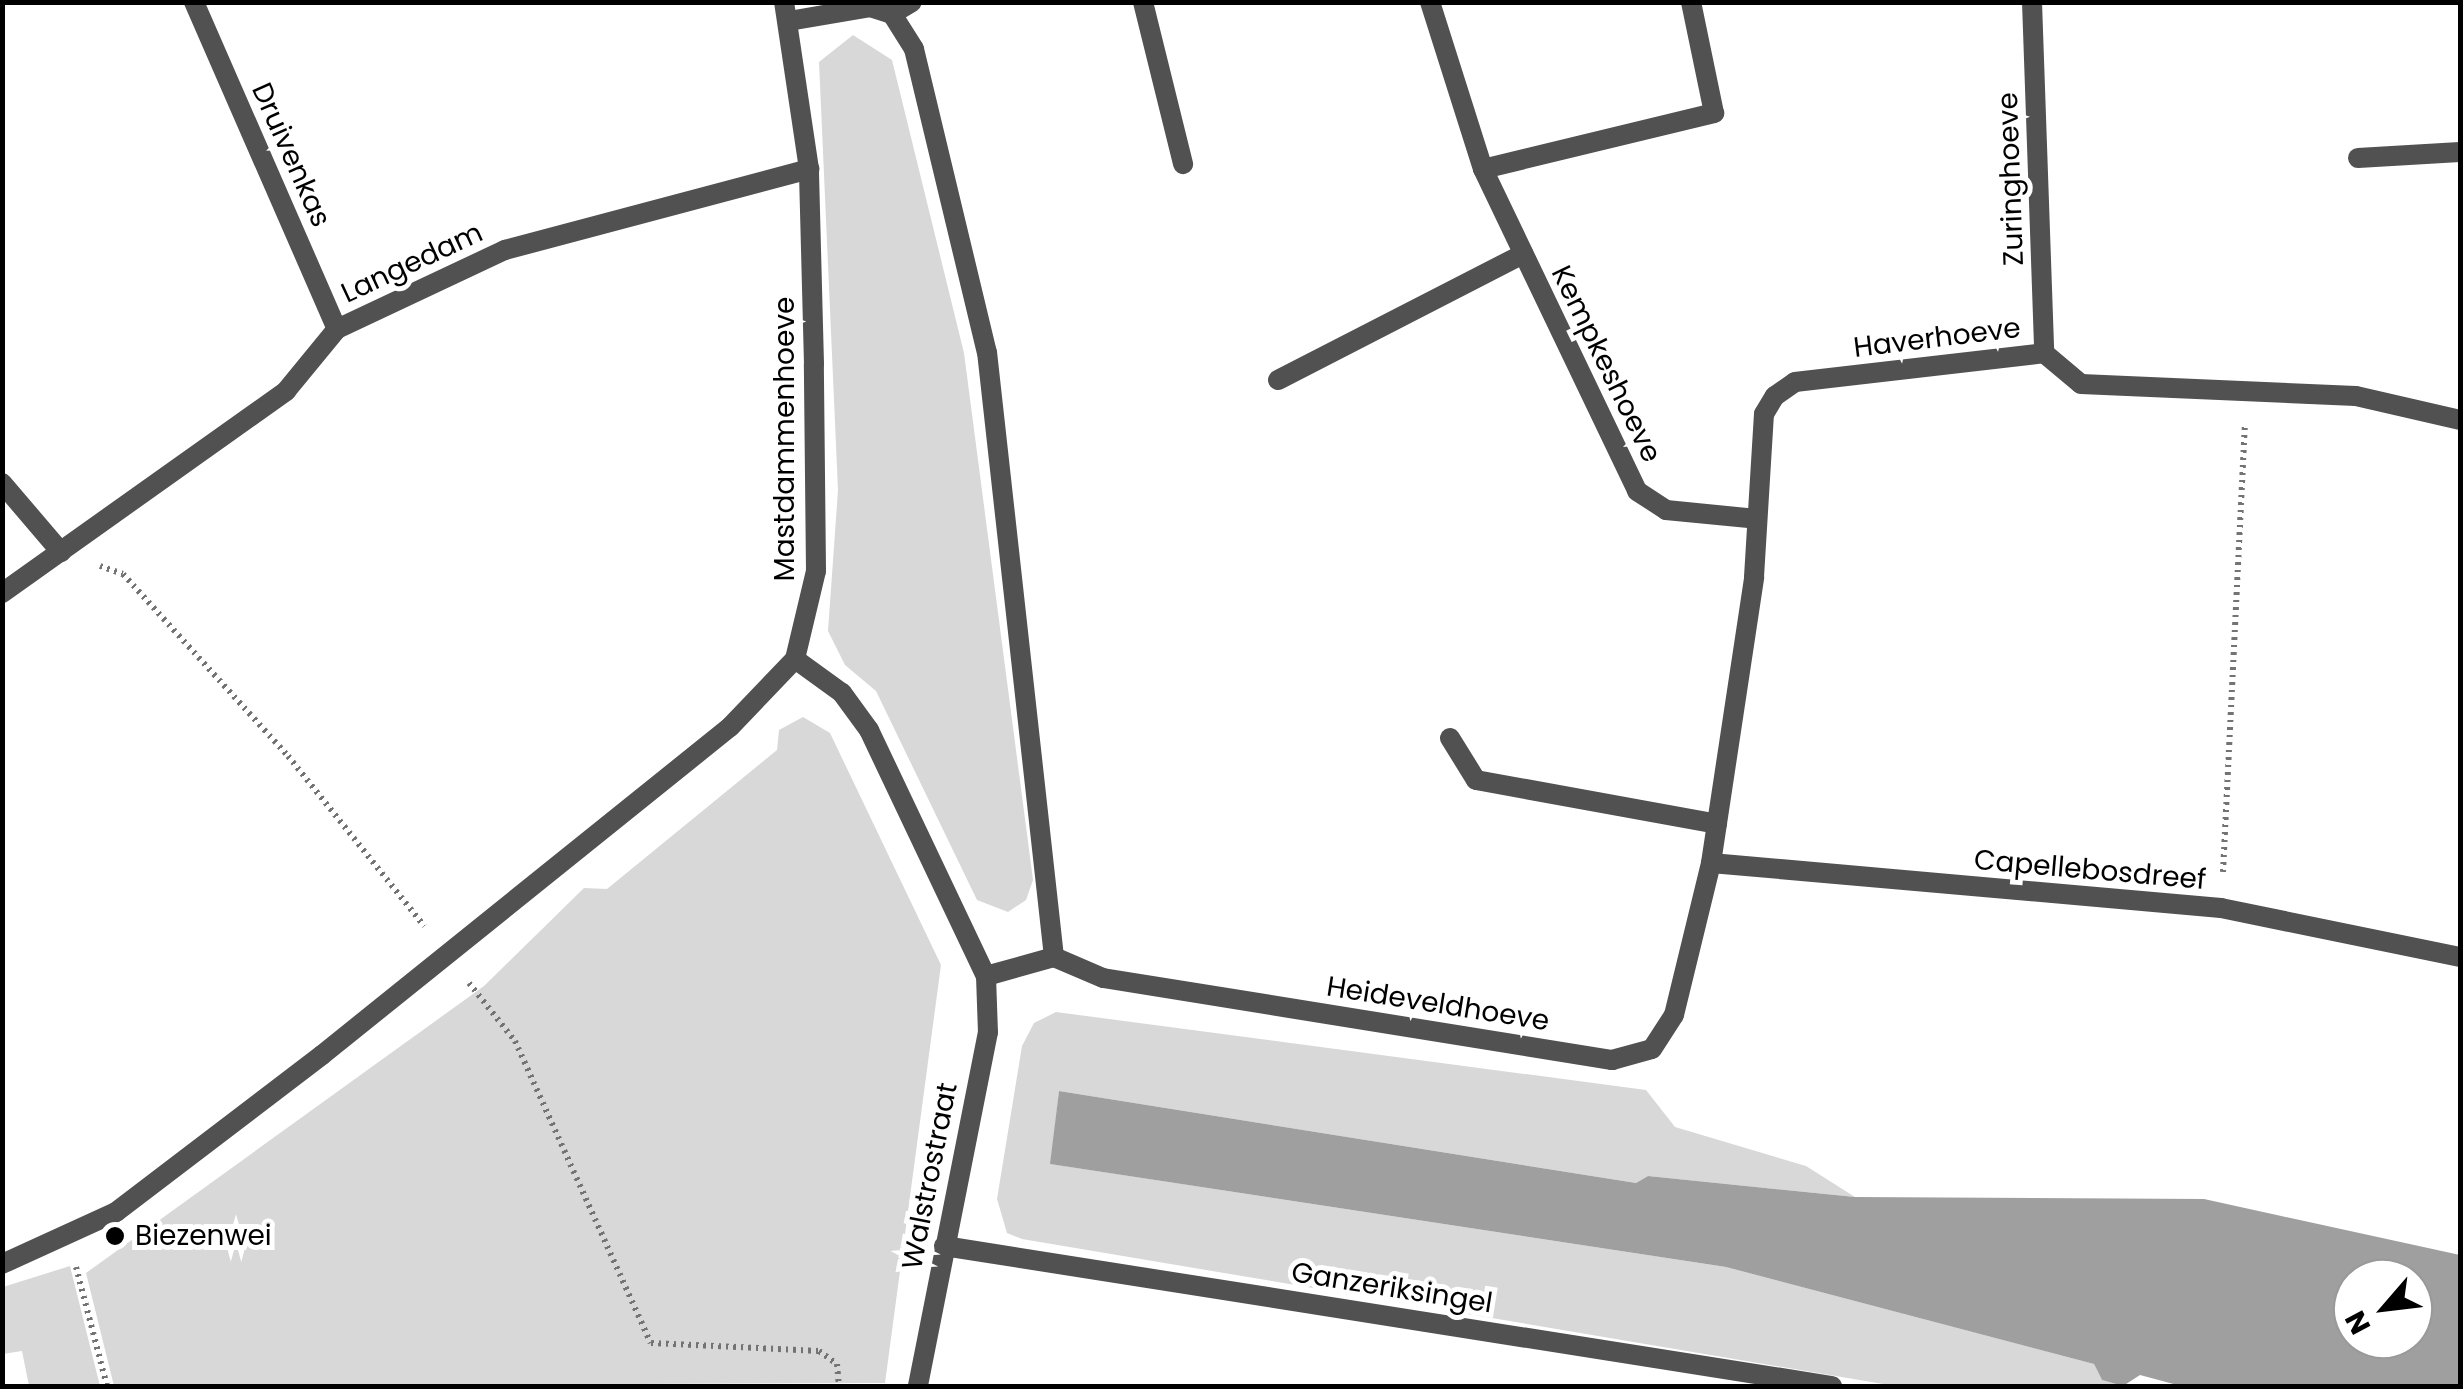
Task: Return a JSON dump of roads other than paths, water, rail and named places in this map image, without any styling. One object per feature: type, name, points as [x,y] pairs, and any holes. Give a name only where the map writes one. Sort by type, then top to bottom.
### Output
[{"type":"street","name":"Druivenkas","points":[[194,2],[337,329]]},
{"type":"street","points":[[2,1264],[64,1240],[116,1212],[322,1055],[730,728],[795,659],[842,693],[869,730],[986,976],[1054,958],[987,352],[914,49],[892,14],[912,2]]},
{"type":"street","points":[[1142,2],[1183,164]]},
{"type":"street","name":"Kempkeshoeve","points":[[1430,2],[1483,169],[1637,491],[1666,510],[1757,520]]},
{"type":"street","points":[[1483,169],[1714,113],[1691,2]]},
{"type":"street","name":"Zuringhoeve","points":[[2032,2],[2044,353]]},
{"type":"street","name":"Mastdammenhoeve","points":[[795,659],[816,571],[810,169],[787,12],[870,7],[892,14]]},
{"type":"street","points":[[2358,158],[2460,152]]},
{"type":"street","name":"Langedam","points":[[2,593],[286,391],[337,329],[505,250],[810,169]]},
{"type":"street","name":"Kempkeshoeve","points":[[1278,380],[1523,254]]},
{"type":"street","name":"Haverhoeve","points":[[1757,520],[1764,414],[1795,382],[2044,353],[2081,384],[2356,396],[2460,420]]},
{"type":"street","points":[[2,484],[61,552]]},
{"type":"street","name":"Heideveldhoeve","points":[[1054,958],[1103,978],[1612,1060],[1652,1050],[1674,1015],[1711,863],[1757,520]]},
{"type":"street","points":[[1450,738],[1476,780],[1717,824]]},
{"type":"street","name":"Capellebosdreef","points":[[1711,863],[2221,908],[2460,957]]},
{"type":"street","name":"Walstrostraat","points":[[918,1386],[988,1032],[986,976]]},
{"type":"street","name":"Ganzeriksingel","points":[[944,1246],[1832,1386]]},
{"type":"place","name":"Biezenwei","points":[[115,1236]]}]
